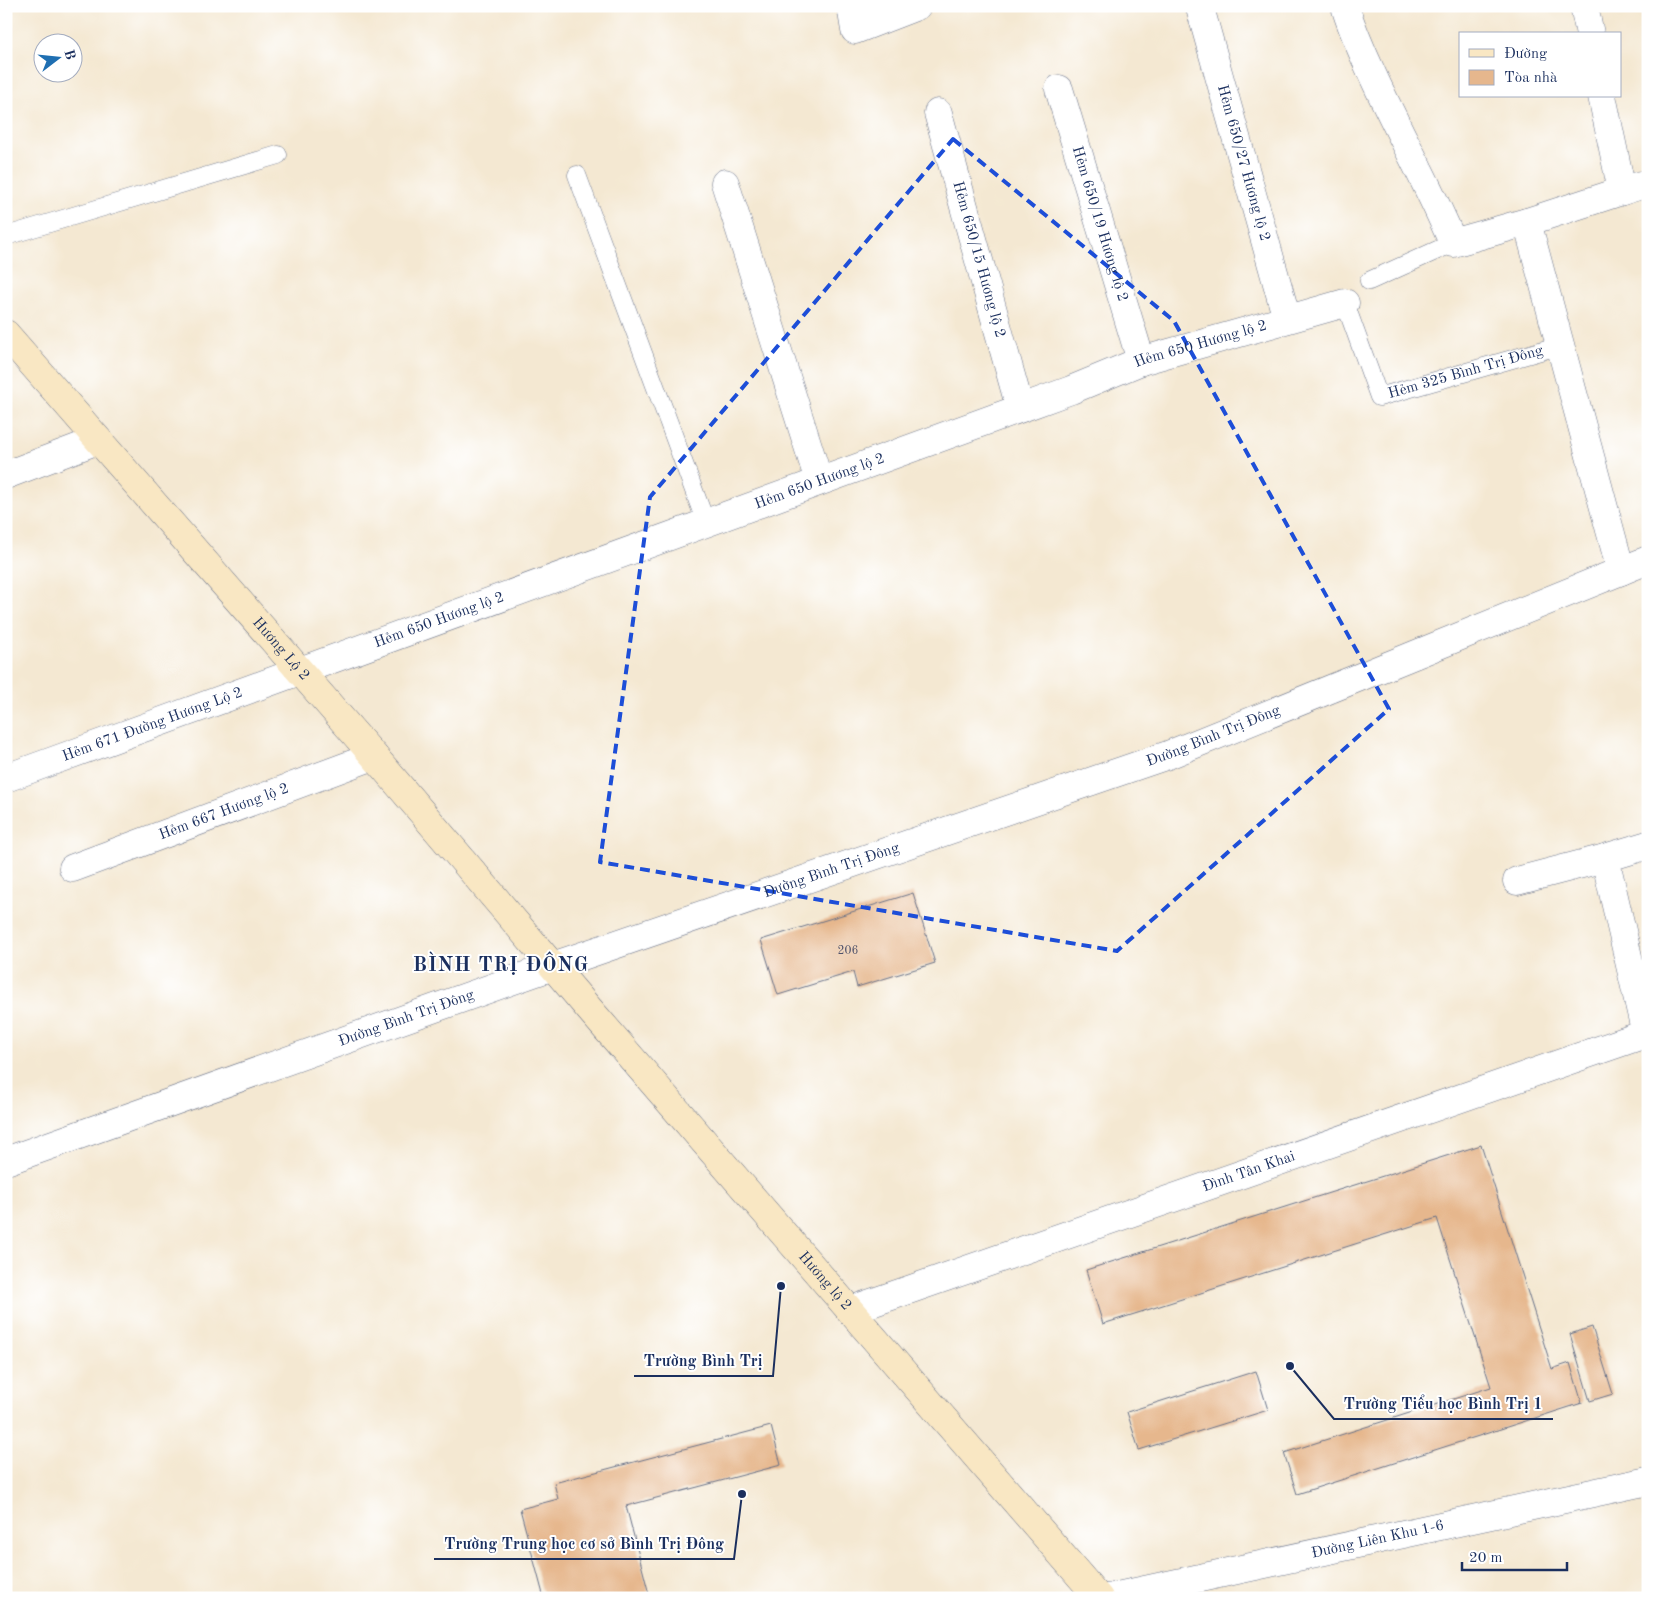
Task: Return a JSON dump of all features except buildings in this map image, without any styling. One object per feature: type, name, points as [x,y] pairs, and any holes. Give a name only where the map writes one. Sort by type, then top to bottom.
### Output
[{"type":"main road","name":"Hương Lộ 2","points":[[6,334],[300,670],[553,966]]},
{"type":"main road","name":"Hương lộ 2","points":[[553,966],[1098,1598]]},
{"type":"street","points":[[853,18],[917,6]]},
{"type":"street","points":[[1345,6],[1350,24],[1381,93],[1437,204],[1453,243],[1527,222],[1648,183]]},
{"type":"street","points":[[1584,6],[1590,32]]},
{"type":"street","name":"Hẻm 650/27 Hương lộ 2","points":[[1200,8],[1287,319]]},
{"type":"street","name":"Hẻm 650/19 Hương lộ 2","points":[[1059,89],[1141,361]]},
{"type":"street","points":[[1602,98],[1622,191]]},
{"type":"street","name":"Hẻm 650/15 Hương lộ 2","points":[[938,113],[1020,408]]},
{"type":"street","points":[[725,183],[819,482]]},
{"type":"street","name":"Hẻm 325 Bình Trị Đông","points":[[1527,222],[1621,571]]},
{"type":"street","name":"Hẻm 650 Hương lộ 2","points":[[300,670],[1071,390],[1141,361],[1345,303]]},
{"type":"street","points":[[6,475],[98,440]]},
{"type":"street","name":"Đường Bình Trị Đông","points":[[6,1161],[553,966],[1168,755],[1648,560]]},
{"type":"street","name":"Hẻm 671 Đường Hương Lộ 2","points":[[6,778],[300,670]]},
{"type":"street","name":"Hẻm 667 Hương lộ 2","points":[[74,868],[374,756]]},
{"type":"street","points":[[1517,881],[1648,845]]},
{"type":"street","points":[[1605,858],[1647,1034]]},
{"type":"street","name":"Đình Tân Khai","points":[[851,1310],[1647,1034]]},
{"type":"street","name":"Đường Liên Khu 1-6","points":[[1108,1598],[1648,1481]]},
{"type":"lane","points":[[6,236],[278,155]]},
{"type":"lane","points":[[577,175],[706,523]]},
{"type":"lane","points":[[1369,281],[1453,243]]},
{"type":"lane","name":"Hẻm 325 Bình Trị Đông","points":[[1345,303],[1379,397],[1561,345]]},
{"type":"highlighted area","points":[[953,139],[1174,321],[1389,709],[1117,951],[600,862],[650,497]]},
{"type":"place","name":"Trường Bình Trị","points":[[781,1286]]},
{"type":"place","name":"Trường Tiểu học Bình Trị 1","points":[[1290,1366]]},
{"type":"place","name":"Trường Trung học cơ sở Bình Trị Đông","points":[[742,1494]]},
{"type":"district","name":"BÌNH TRỊ ĐÔNG","points":[[501,966]]}]
